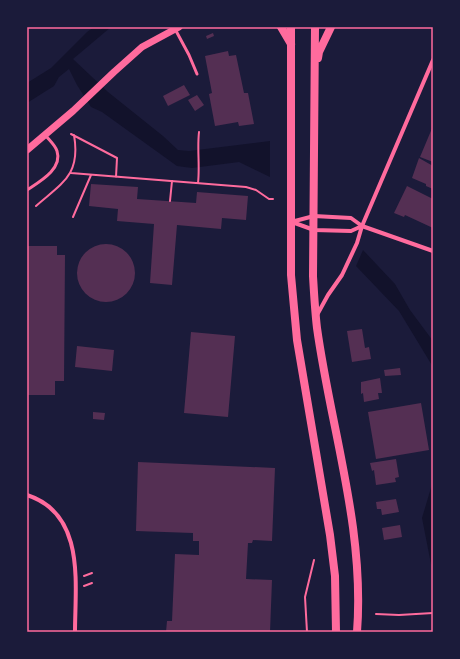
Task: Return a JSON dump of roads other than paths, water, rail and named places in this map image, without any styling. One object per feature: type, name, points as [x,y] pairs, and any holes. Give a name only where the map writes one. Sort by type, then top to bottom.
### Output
[{"type":"main road","points":[[281,27],[291,44]]},
{"type":"main road","points":[[291,27],[291,275],[297,340],[330,535],[335,576],[336,632]]},
{"type":"main road","points":[[315,27],[314,276],[316,317],[325,376],[353,520],[357,556],[357,632]]},
{"type":"main road","points":[[315,75],[319,52],[331,27]]},
{"type":"street","points":[[27,150],[44,134],[73,111],[142,47],[177,28]]},
{"type":"street","points":[[316,317],[328,295],[342,275],[357,243],[362,226],[433,60]]},
{"type":"street","points":[[291,222],[314,216],[351,218],[362,226],[433,251]]},
{"type":"street","points":[[291,222],[314,230],[351,231],[362,226]]},
{"type":"street","points":[[27,495],[34,497],[56,512],[63,522],[70,539],[76,568],[75,632]]},
{"type":"lane","points":[[177,28],[197,74]]},
{"type":"lane","points":[[27,190],[50,173],[54,168],[58,156],[55,147],[44,134]]}]
